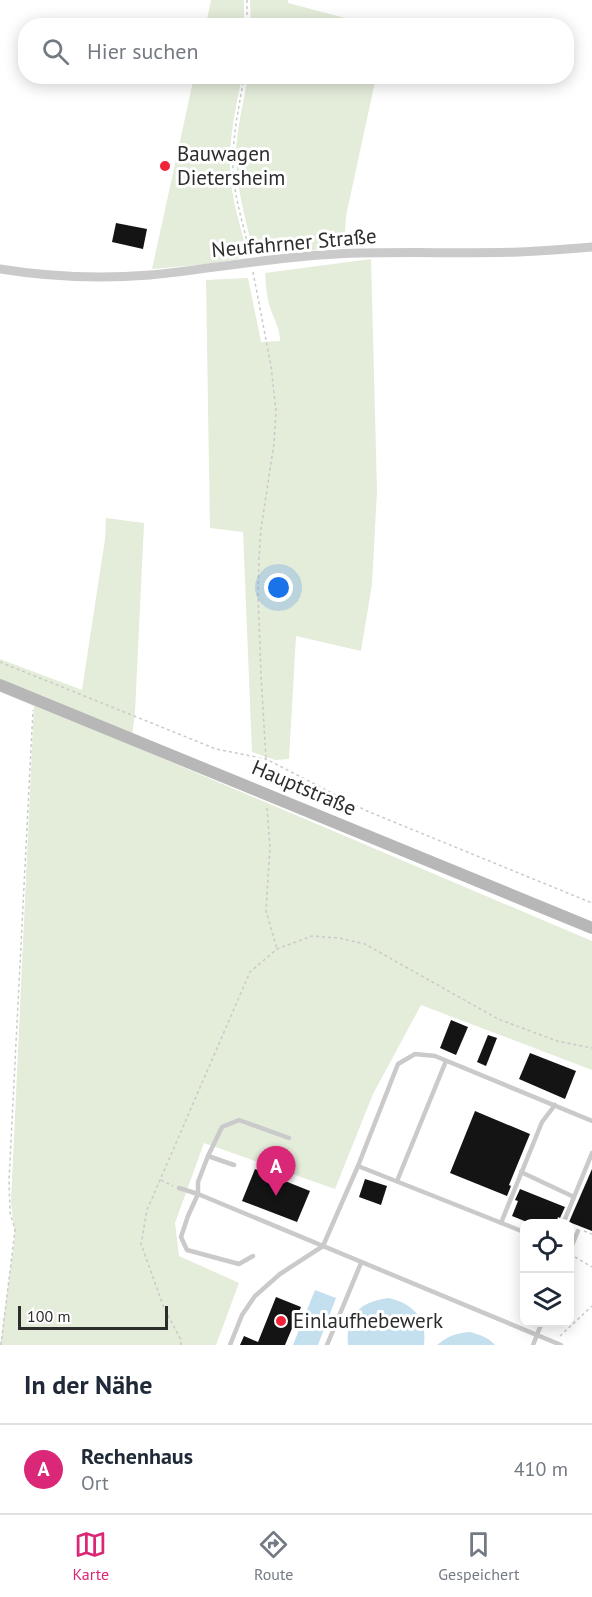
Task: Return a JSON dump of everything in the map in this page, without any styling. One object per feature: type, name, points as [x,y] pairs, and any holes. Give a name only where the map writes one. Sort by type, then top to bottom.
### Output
[{"type":"main road","name":"Hauptstraße","points":[[0,685],[592,928]]},
{"type":"street","name":"Neufahrner Straße","points":[[0,269],[51,275],[121,276],[336,254],[520,252],[592,247]]},
{"type":"lane","points":[[230,1345],[242,1315],[255,1296],[280,1274],[323,1246],[358,1166],[398,1064],[416,1054],[435,1056],[592,1120]]},
{"type":"lane","points":[[397,1181],[446,1061]]},
{"type":"lane","points":[[501,1223],[542,1122],[555,1105]]},
{"type":"lane","points":[[253,1256],[239,1264],[188,1250],[181,1237],[198,1194],[198,1182],[222,1127],[239,1120],[289,1138]]},
{"type":"lane","points":[[565,1219],[592,1153]]},
{"type":"lane","points":[[208,1156],[234,1165]]},
{"type":"lane","points":[[358,1166],[520,1230]]},
{"type":"lane","points":[[521,1172],[574,1197]]},
{"type":"lane","points":[[179,1188],[561,1345]]},
{"type":"lane","points":[[574,1242],[578,1231]]},
{"type":"lane","points":[[327,1345],[361,1263]]},
{"type":"lane","points":[[533,1345],[540,1327]]},
{"type":"path","points":[[247,0],[247,18]]},
{"type":"path","points":[[242,84],[235,124],[233,171],[235,192],[271,366],[276,411],[259,558],[260,641],[266,759],[265,792],[270,847],[266,911],[277,949]]},
{"type":"path","points":[[0,662],[216,749],[266,759],[367,811],[592,903]]},
{"type":"path","points":[[1,1345],[15,1230],[10,1212],[9,1180],[33,698]]},
{"type":"path","points":[[181,1345],[181,1340],[164,1308],[141,1244],[147,1210],[250,972],[277,949],[312,936],[339,938],[365,944],[498,1019],[557,1041],[592,1048]]},
{"type":"path","points":[[160,1180],[179,1188]]},
{"type":"path","points":[[574,1255],[592,1267]]},
{"type":"path","points":[[586,1263],[592,1263]]},
{"type":"path","points":[[554,1342],[592,1306]]},
{"type":"green space","points":[[211,0],[244,0],[244,18],[207,18]]},
{"type":"green space","points":[[250,0],[288,0],[288,3],[345,18],[251,18]]},
{"type":"green space","points":[[192,84],[241,84],[232,134],[230,169],[234,200],[247,252],[237,259],[152,269]]},
{"type":"green space","points":[[247,84],[374,84],[346,216],[344,248],[264,254],[253,250],[237,174],[238,131]]},
{"type":"green space","points":[[371,259],[377,491],[372,584],[361,651],[296,636],[289,759],[275,760],[252,752],[243,532],[210,528],[206,280],[248,278],[261,342],[280,341],[279,330],[270,308],[265,273]]},
{"type":"green space","points":[[106,518],[144,523],[135,712],[131,745],[592,941],[592,1070],[421,1005],[373,1094],[335,1189],[204,1143],[175,1223],[179,1256],[239,1283],[216,1345],[0,1345],[15,1236],[11,1202],[34,706],[0,692],[0,659],[82,690],[105,539]]},
{"type":"water","points":[[315,1290],[336,1298],[318,1345],[293,1345]]},
{"type":"water","points":[[389,1298],[405,1304],[417,1314],[423,1328],[424,1345],[348,1345],[349,1325],[357,1311],[370,1302]]},
{"type":"water","points":[[470,1332],[487,1338],[495,1345],[437,1345],[452,1336]]},
{"type":"building","points":[[116,223],[147,229],[143,249],[112,242]]},
{"type":"building","points":[[451,1020],[468,1027],[456,1055],[440,1048]]},
{"type":"building","points":[[488,1035],[497,1038],[486,1066],[477,1062]]},
{"type":"building","points":[[530,1053],[576,1071],[565,1099],[519,1079]]},
{"type":"building","points":[[475,1111],[530,1134],[509,1185],[511,1186],[507,1196],[450,1173]]},
{"type":"building","points":[[255,1169],[310,1191],[297,1222],[242,1201]]},
{"type":"building","points":[[592,1169],[592,1231],[574,1224],[574,1219],[570,1219]]},
{"type":"building","points":[[365,1179],[387,1186],[381,1205],[359,1197]]},
{"type":"building","points":[[520,1189],[565,1207],[557,1219],[520,1219],[512,1216],[518,1201],[515,1200]]},
{"type":"building","name":"Einlaufhebewerk","points":[[276,1297],[301,1307],[285,1345],[240,1345],[244,1336],[258,1342]]},
{"type":"place","name":"Bauwagen Dietersheim","points":[[165,166]]},
{"type":"place","name":"Rechenhaus","points":[[276,1196]]},
{"type":"place","name":"Einlaufhebewerk","points":[[281,1321]]}]
